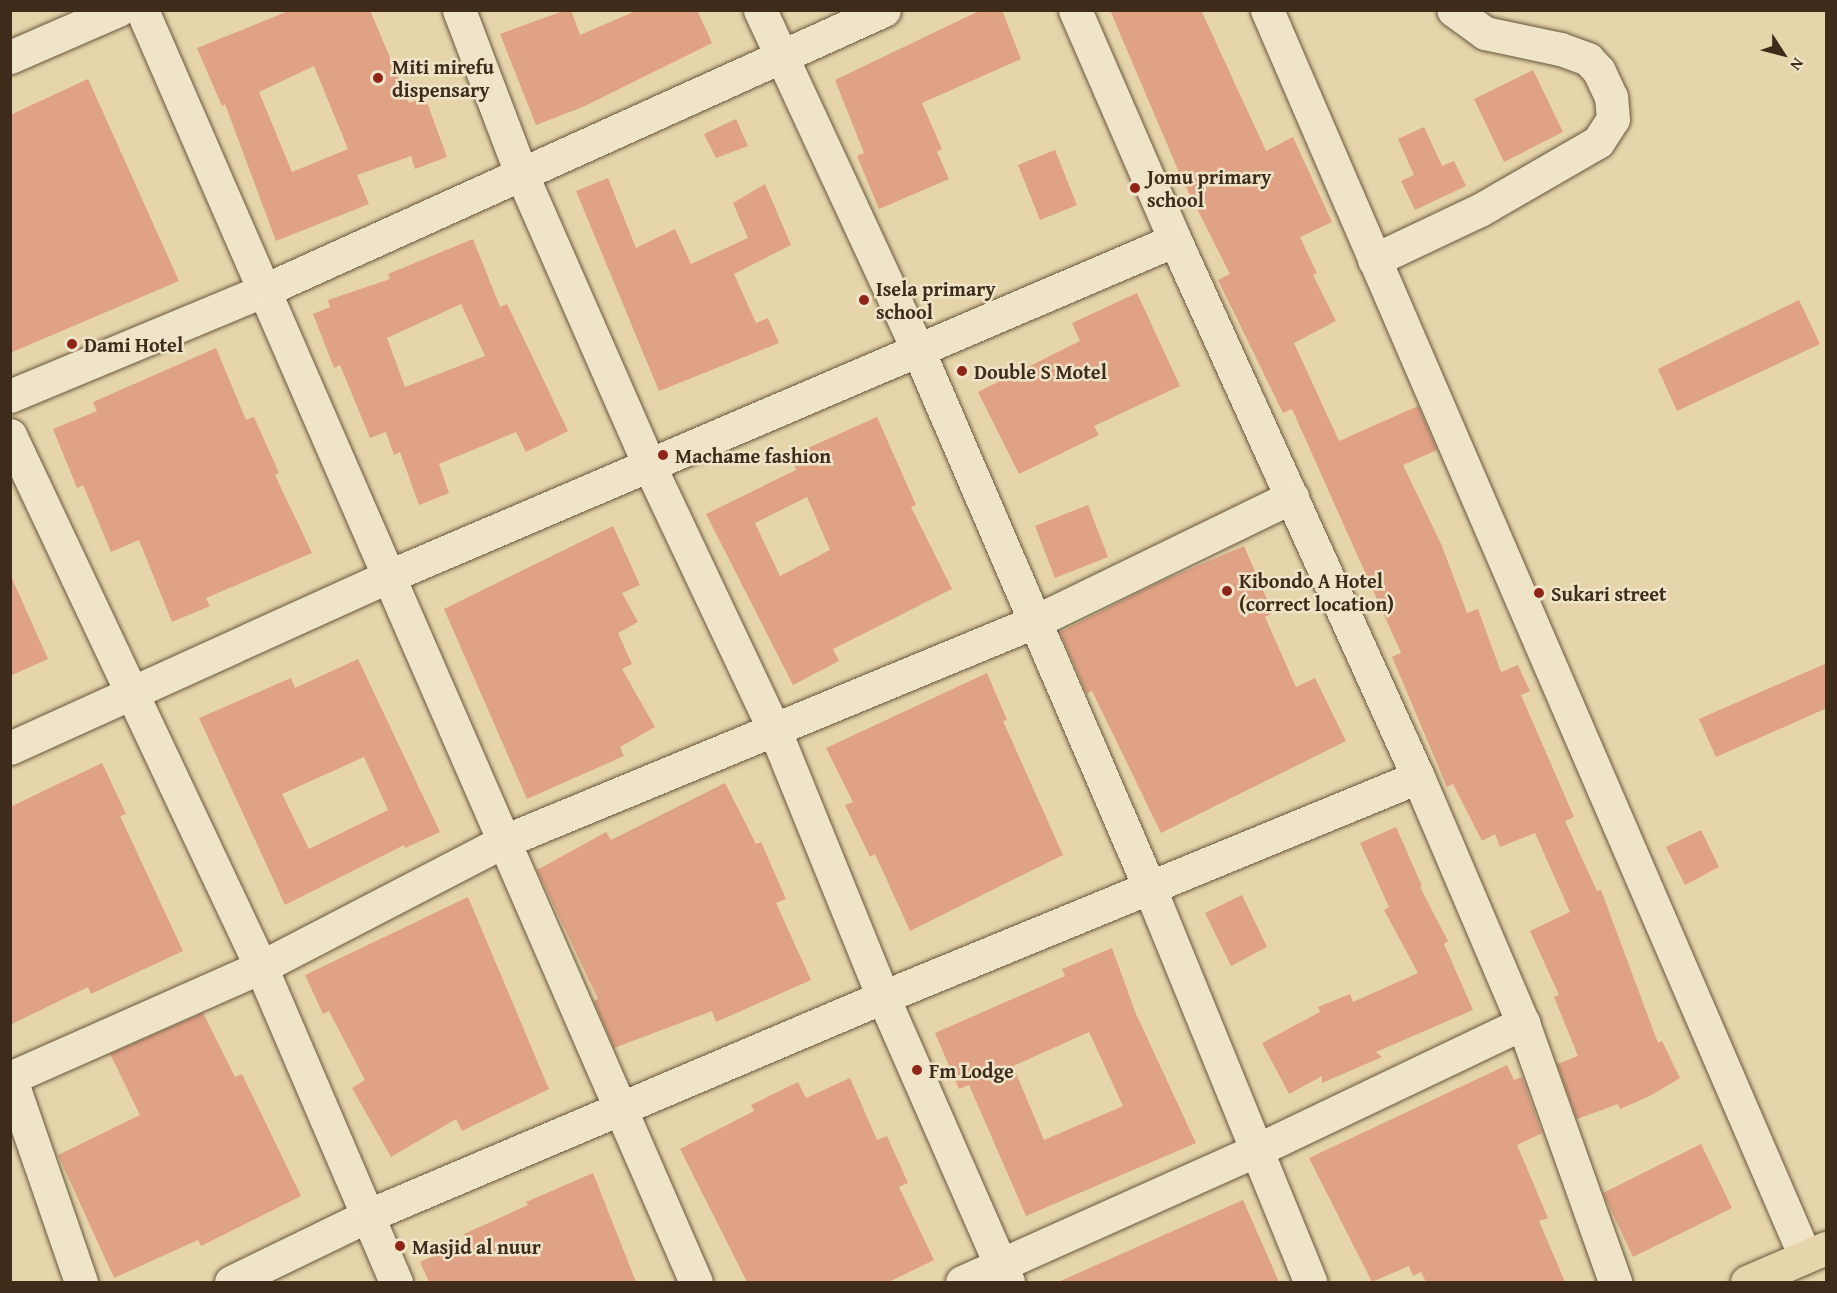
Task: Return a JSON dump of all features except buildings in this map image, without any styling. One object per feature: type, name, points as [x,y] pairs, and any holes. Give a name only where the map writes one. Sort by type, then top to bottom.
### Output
[{"type":"main road","points":[[1747,1282],[1816,1252]]},
{"type":"street","points":[[10,57],[118,10]]},
{"type":"street","points":[[142,10],[267,289],[387,577],[619,1111],[696,1282]]},
{"type":"street","points":[[459,10],[521,173],[649,465],[775,731],[883,997],[1004,1273]]},
{"type":"street","points":[[760,10],[919,352],[1150,889],[1259,1149],[1310,1282]]},
{"type":"street","points":[[10,396],[267,289],[884,10]]},
{"type":"street","points":[[1075,10],[1175,240],[1418,777],[1523,1023],[1615,1282]]},
{"type":"street","points":[[1267,10],[1374,260],[1816,1252]]},
{"type":"street","points":[[1374,260],[1480,210],[1598,142],[1613,119],[1611,96],[1599,71],[1588,59],[1560,49],[1485,33],[1454,10]]},
{"type":"street","points":[[10,748],[135,694],[387,577],[919,352],[1175,240]]},
{"type":"street","points":[[10,435],[135,694],[261,968],[396,1282]]},
{"type":"street","points":[[81,1282],[11,1077],[261,968],[502,842],[1034,622],[1292,497]]},
{"type":"street","points":[[231,1282],[368,1216],[883,997],[1418,777]]},
{"type":"street","points":[[962,1282],[1004,1273],[1523,1023]]},
{"type":"place","name":"Miti mirefu dispensary","points":[[378,78]]},
{"type":"place","name":"Jomu primary school","points":[[1135,188]]},
{"type":"place","name":"Isela primary school","points":[[864,300]]},
{"type":"place","name":"Dami Hotel","points":[[72,344]]},
{"type":"place","name":"Double S Motel","points":[[962,371]]},
{"type":"place","name":"Machame fashion","points":[[663,455]]},
{"type":"place","name":"Kibondo A Hotel (correct location)","points":[[1227,591]]},
{"type":"place","name":"Sukari street","points":[[1539,593]]},
{"type":"place","name":"Fm Lodge","points":[[917,1070]]},
{"type":"place","name":"Masjid al nuur","points":[[400,1246]]}]
